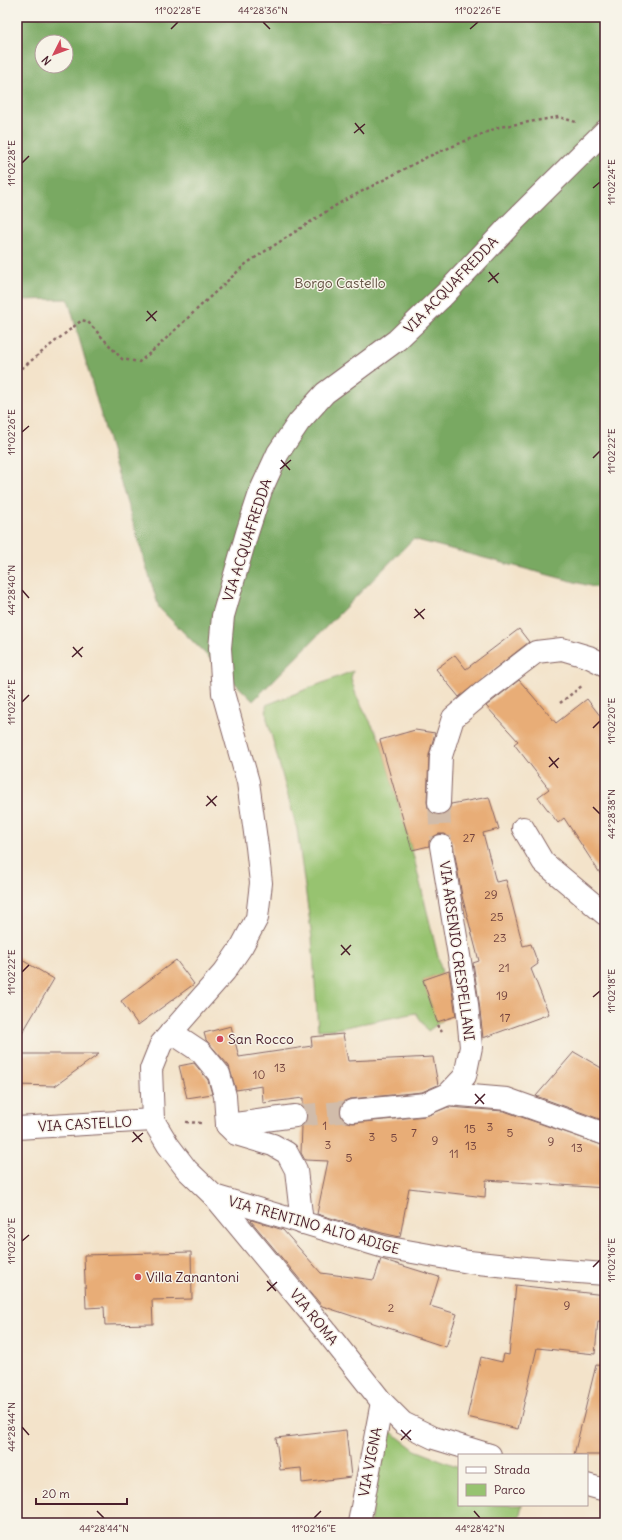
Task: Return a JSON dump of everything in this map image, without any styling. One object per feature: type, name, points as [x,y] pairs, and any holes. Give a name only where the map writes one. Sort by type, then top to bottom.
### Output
[{"type":"street","name":"VIA ACQUAFREDDA","points":[[153,1120],[151,1069],[161,1044],[225,971],[242,946],[257,918],[261,883],[248,782],[223,693],[220,648],[223,616],[261,490],[278,453],[300,422],[325,393],[397,340],[445,294],[511,224],[601,135]]},
{"type":"street","points":[[439,803],[441,756],[453,718],[484,691],[536,652],[562,649],[589,657],[605,665]]},
{"type":"street","points":[[523,828],[543,862],[605,914]]},
{"type":"street","name":"VIA ARSENIO CRESPELLANI","points":[[352,1111],[425,1104],[448,1094],[465,1076],[471,1047],[466,1004],[441,846]]},
{"type":"street","points":[[171,1032],[201,1052],[219,1074],[225,1096],[227,1125],[236,1134],[273,1145],[288,1153],[296,1170],[302,1224]]},
{"type":"street","points":[[448,1094],[508,1099],[605,1134]]},
{"type":"street","points":[[227,1125],[295,1116]]},
{"type":"street","name":"VIA CASTELLO","points":[[17,1128],[153,1120]]},
{"type":"street","name":"VIA ROMA","points":[[153,1120],[168,1145],[187,1170],[214,1196],[326,1330],[382,1402],[403,1423],[434,1438],[487,1454]]},
{"type":"street","name":"VIA TRENTINO ALTO ADIGE","points":[[214,1196],[302,1224],[384,1247],[469,1262],[605,1274]]},
{"type":"street","name":"VIA VIGNA","points":[[359,1523],[382,1402]]},
{"type":"street","points":[[588,1484],[605,1490]]},
{"type":"path","points":[[17,372],[82,320],[88,322],[122,360],[139,362],[247,263],[338,204],[427,157],[499,127],[559,117],[576,122],[601,135]]},
{"type":"path","points":[[153,1120],[227,1125]]},
{"type":"green space","name":"Borgo Castello","points":[[17,17],[605,17],[605,590],[413,539],[253,701],[159,608],[114,461],[68,299],[17,300]]},
{"type":"green space","points":[[353,671],[351,678],[356,695],[380,740],[412,850],[442,973],[423,980],[432,1007],[443,1020],[428,1031],[416,1013],[335,1029],[318,1030],[312,938],[297,829],[267,719],[266,705]]},
{"type":"green space","points":[[386,1428],[415,1450],[458,1467],[458,1506],[522,1506],[518,1523],[370,1523]]},
{"type":"building","points":[[519,629],[529,642],[459,697],[436,669],[455,655],[466,669]]},
{"type":"building","points":[[519,680],[556,723],[587,699],[605,722],[605,881],[564,818],[558,823],[538,797],[549,789],[514,744],[518,741],[486,706]]},
{"type":"building","points":[[415,730],[435,733],[429,755],[427,802],[428,808],[432,813],[438,815],[444,814],[449,810],[451,804],[489,797],[499,829],[483,833],[496,882],[506,880],[523,946],[531,944],[538,964],[531,969],[549,1014],[483,1038],[473,963],[479,961],[462,896],[453,844],[450,838],[445,834],[439,834],[429,841],[429,846],[412,850],[380,740]]},
{"type":"building","points":[[17,957],[54,979],[17,1042]]},
{"type":"building","points":[[176,960],[194,984],[138,1025],[121,1001]]},
{"type":"building","points":[[449,971],[456,1016],[437,1022],[423,980]]},
{"type":"building","points":[[231,1026],[239,1057],[312,1046],[311,1037],[343,1034],[348,1061],[433,1057],[438,1085],[422,1092],[350,1099],[344,1101],[340,1112],[342,1118],[346,1122],[353,1123],[426,1116],[448,1107],[504,1111],[605,1146],[605,1188],[486,1180],[485,1197],[409,1188],[400,1237],[317,1214],[328,1161],[305,1160],[301,1153],[302,1126],[306,1121],[307,1115],[303,1107],[303,1098],[263,1103],[262,1086],[236,1090],[229,1066],[206,1040],[204,1033]]},
{"type":"building","points":[[574,1052],[605,1070],[605,1121],[536,1096]]},
{"type":"building","points":[[17,1054],[99,1054],[55,1086],[17,1085]]},
{"type":"building","points":[[194,1063],[208,1080],[212,1094],[187,1098],[179,1066]]},
{"type":"building","points":[[252,1220],[283,1230],[321,1273],[374,1280],[381,1259],[439,1277],[430,1306],[457,1314],[446,1347],[322,1306],[251,1221]]},
{"type":"building","name":"Villa Zanantoni","points":[[191,1252],[192,1299],[152,1300],[153,1324],[105,1325],[104,1307],[86,1308],[84,1255]]},
{"type":"building","points":[[516,1285],[605,1295],[605,1322],[598,1321],[595,1354],[537,1348],[518,1429],[467,1417],[481,1357],[502,1362],[504,1354],[509,1355]]},
{"type":"building","points":[[596,1365],[605,1366],[605,1455],[574,1454]]},
{"type":"building","points":[[346,1430],[351,1477],[302,1483],[301,1468],[280,1470],[276,1438]]},
{"type":"tunnel","points":[[439,803],[441,846]]},
{"type":"tunnel","points":[[295,1116],[352,1111]]},
{"type":"place","name":"San Rocco","points":[[220,1039]]},
{"type":"place","name":"Villa Zanantoni","points":[[138,1277]]}]
